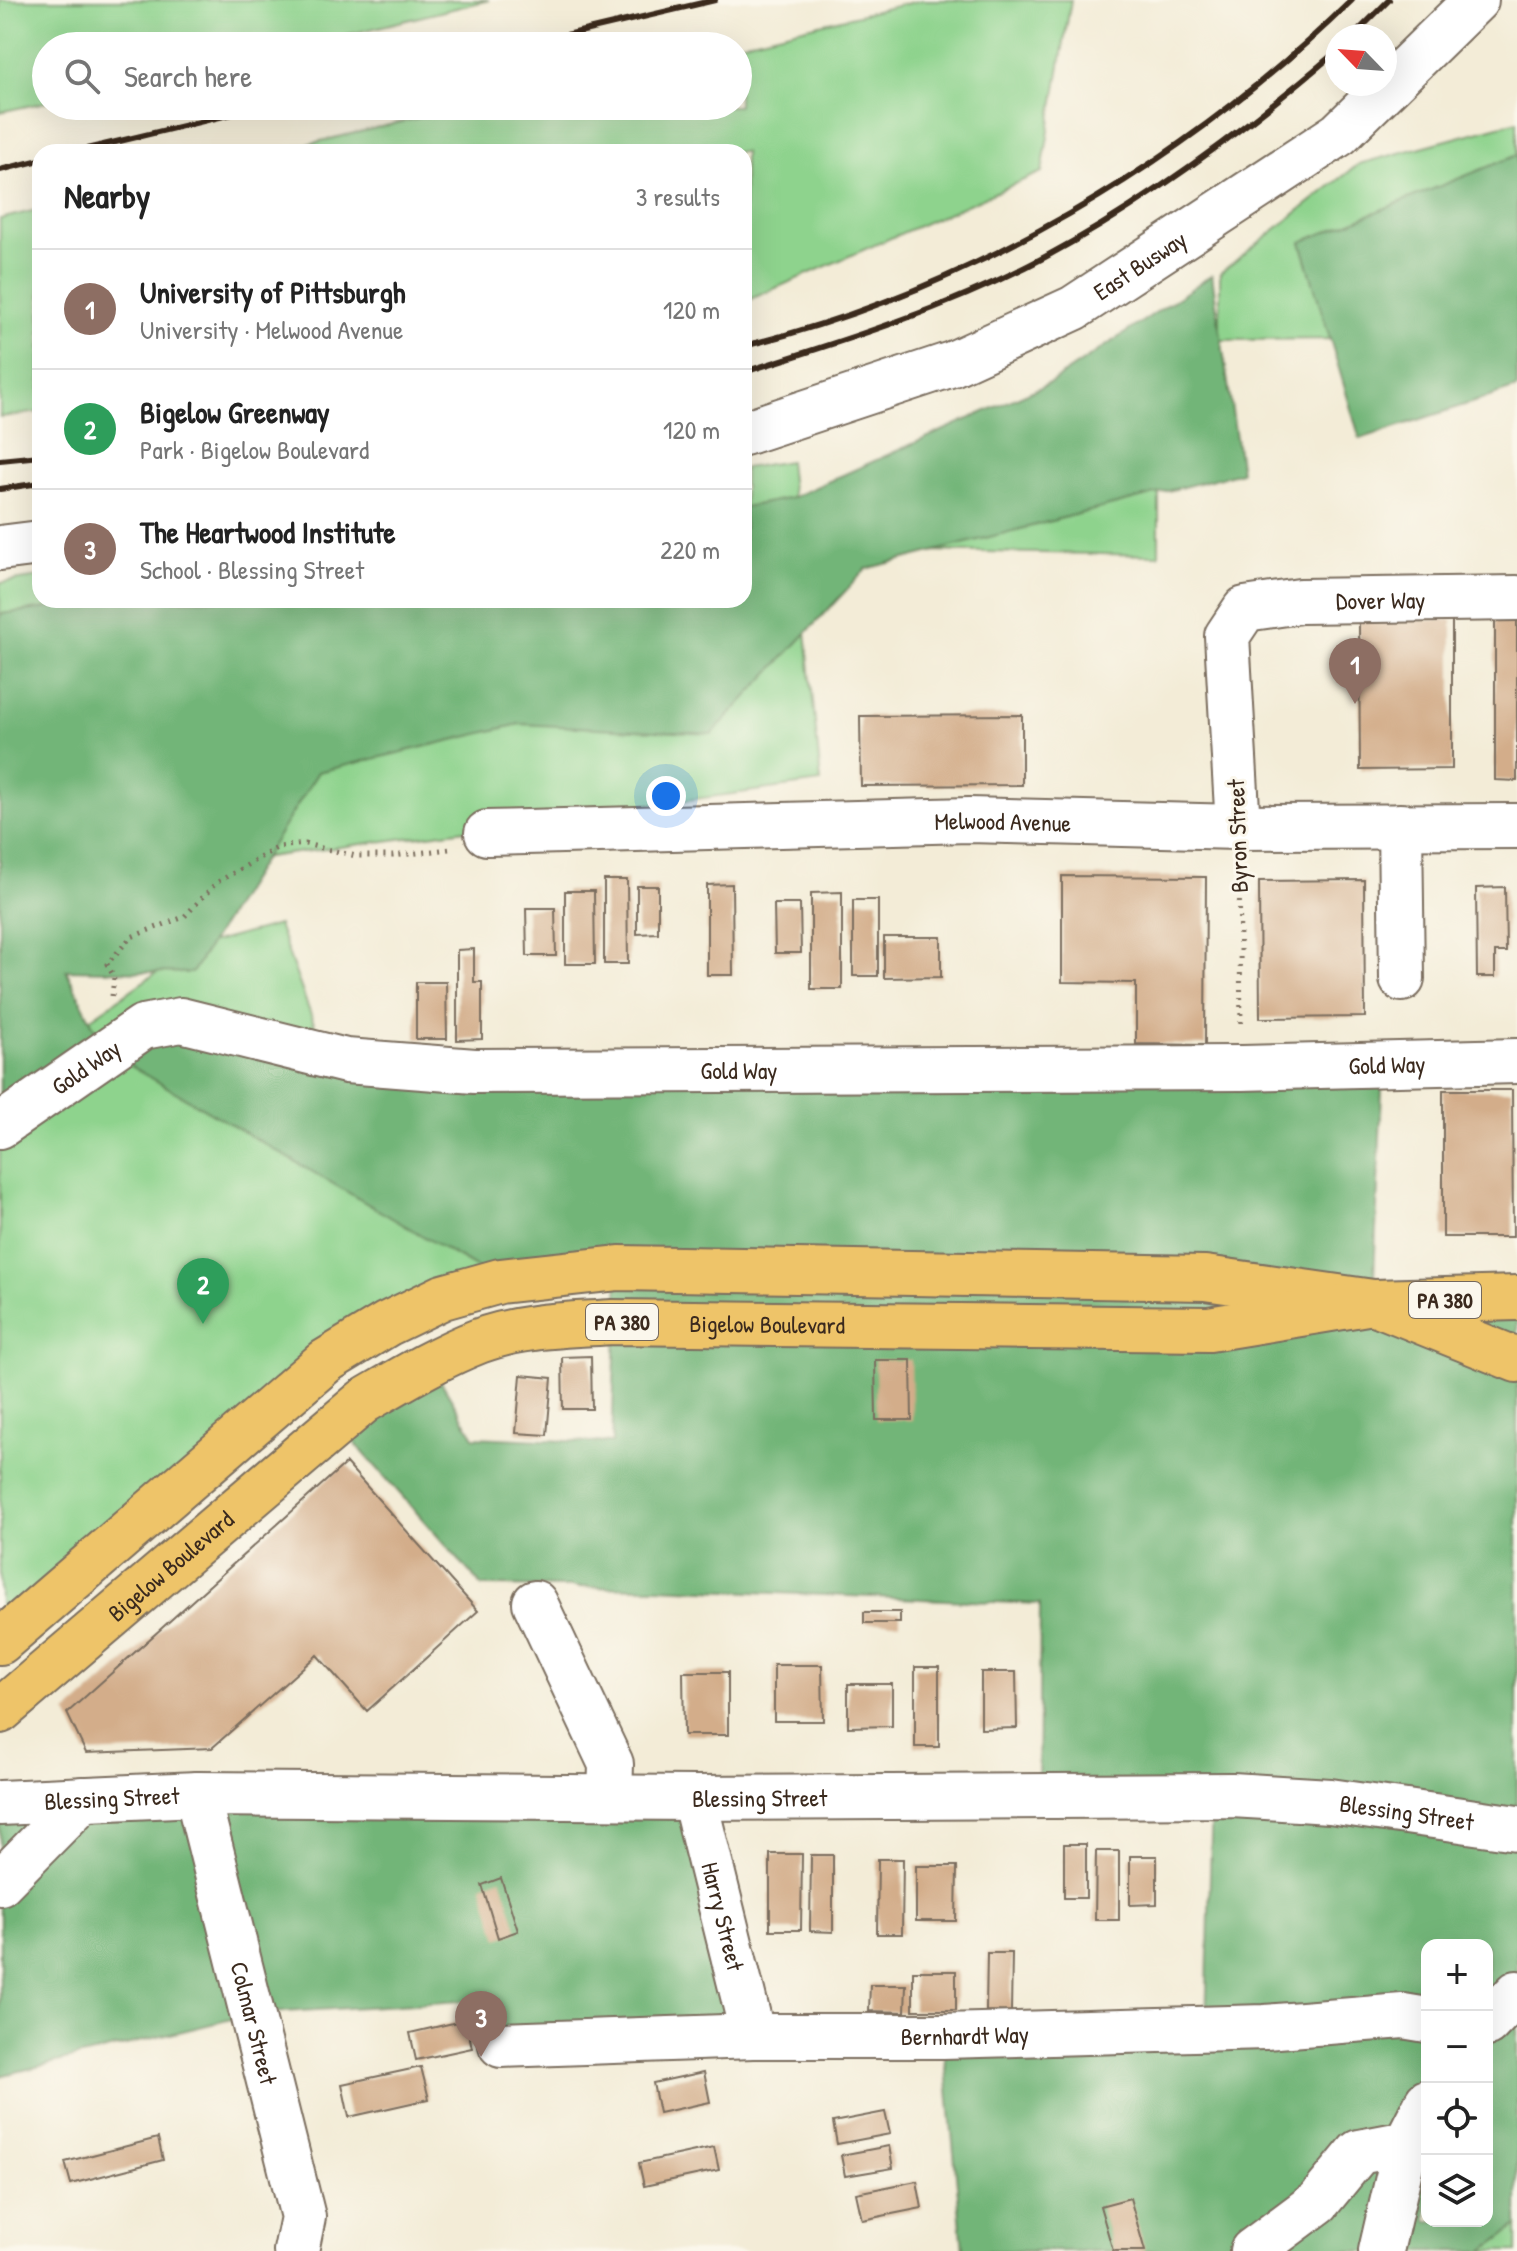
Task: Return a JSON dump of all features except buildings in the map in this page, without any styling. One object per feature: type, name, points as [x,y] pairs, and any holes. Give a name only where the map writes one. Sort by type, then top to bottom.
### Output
[{"type":"main road","name":"PA 380","points":[[7,1633],[326,1361],[387,1324],[443,1297],[500,1281],[555,1272],[619,1268],[1189,1278],[1373,1302],[1517,1298]]},
{"type":"main road","points":[[1373,1302],[1517,1360]]},
{"type":"main road","name":"Bigelow Boulevard","points":[[0,1711],[364,1401],[430,1363],[482,1340],[545,1327],[613,1322],[1209,1329],[1373,1302]]},
{"type":"street","name":"East Busway","points":[[752,430],[952,364],[1074,308],[1339,134],[1476,0]]},
{"type":"street","points":[[0,548],[32,544]]},
{"type":"street","name":"Dover Way","points":[[1245,609],[1300,601],[1517,598]]},
{"type":"street","name":"Byron Street","points":[[1238,827],[1227,636],[1245,609]]},
{"type":"street","name":"Melwood Avenue","points":[[487,833],[969,820],[1238,827],[1517,826]]},
{"type":"street","points":[[1400,826],[1402,979]]},
{"type":"street","name":"Gold Way","points":[[0,1126],[143,1027],[181,1020],[346,1061],[475,1071],[1242,1068],[1517,1061]]},
{"type":"street","points":[[535,1603],[611,1764],[610,1797]]},
{"type":"street","name":"Blessing Street","points":[[0,1803],[197,1794],[694,1798],[1232,1795],[1330,1801],[1517,1828]]},
{"type":"street","name":"Colmar Street","points":[[197,1794],[303,2217],[296,2251]]},
{"type":"street","name":"Harry Street","points":[[694,1798],[753,2036]]},
{"type":"street","points":[[0,1883],[83,1799]]},
{"type":"street","points":[[1493,2018],[1517,1993]]},
{"type":"street","name":"Bernhardt Way","points":[[501,2045],[753,2036],[943,2036],[1265,2027],[1403,2016],[1421,2019]]},
{"type":"street","points":[[1381,2251],[1406,2143],[1421,2114]]},
{"type":"street","points":[[1252,2251],[1318,2202],[1359,2152],[1406,2143]]},
{"type":"path","name":"Byron Street","points":[[1238,827],[1242,1068]]},
{"type":"path","points":[[143,1027],[127,1002],[110,996],[114,977],[107,964],[118,948],[131,937],[184,917],[216,883],[278,847],[305,844],[356,856],[440,853],[487,833]]},
{"type":"green space","points":[[0,0],[489,0],[358,32],[32,32],[32,105],[0,112]]},
{"type":"green space","points":[[922,0],[1071,0],[1042,172],[752,299],[752,144],[308,144],[410,120],[752,120],[752,40]]},
{"type":"green space","points":[[1517,121],[1517,338],[1220,340],[1220,273],[1359,164]]},
{"type":"green space","points":[[1517,155],[1517,388],[1360,439],[1301,242]]},
{"type":"green space","points":[[32,211],[32,413],[0,417],[0,219]]},
{"type":"green space","points":[[1212,275],[1241,472],[866,569],[712,734],[520,724],[318,772],[192,973],[66,970],[105,1050],[143,1027],[346,1061],[1383,1065],[1373,1302],[1517,1298],[1517,2226],[1483,2251],[950,2251],[963,2250],[943,2036],[1206,2028],[1212,1796],[1038,1798],[1040,1604],[656,1588],[482,1586],[337,1423],[430,1363],[474,1437],[612,1443],[618,1268],[500,1281],[105,1051],[0,1126],[0,614],[48,608],[752,608],[752,505],[791,498],[1050,383]]},
{"type":"green space","points":[[1159,394],[1159,555],[872,550]]},
{"type":"green space","points":[[789,461],[821,782],[0,893],[0,583],[32,578],[32,608],[752,608],[752,467]]},
{"type":"green space","points":[[278,925],[324,1051],[444,1249],[500,1281],[443,1297],[0,1634],[0,1081],[192,948]]},
{"type":"green space","points":[[694,1798],[753,2036],[501,2045],[478,2000],[252,2014],[0,2076],[0,1805]]},
{"type":"green space","points":[[1517,2226],[1517,2251],[1483,2251]]},
{"type":"railway","points":[[579,32],[715,0]]},
{"type":"railway","points":[[752,344],[828,322],[911,291],[992,255],[1070,213],[1146,166],[1218,115],[1287,59],[1352,0]]},
{"type":"railway","points":[[1365,24],[1389,0]]},
{"type":"railway","points":[[752,369],[934,307],[1045,257],[1160,188],[1268,108],[1325,61]]},
{"type":"railway","points":[[107,144],[208,120]]},
{"type":"railway","points":[[0,170],[32,162]]},
{"type":"railway","points":[[0,460],[32,457]]},
{"type":"railway","points":[[0,489],[32,484]]},
{"type":"place","name":"University of Pittsburgh","points":[[1355,704]]},
{"type":"place","name":"Bigelow Greenway","points":[[203,1324]]},
{"type":"place","name":"The Heartwood Institute","points":[[481,2057]]}]
